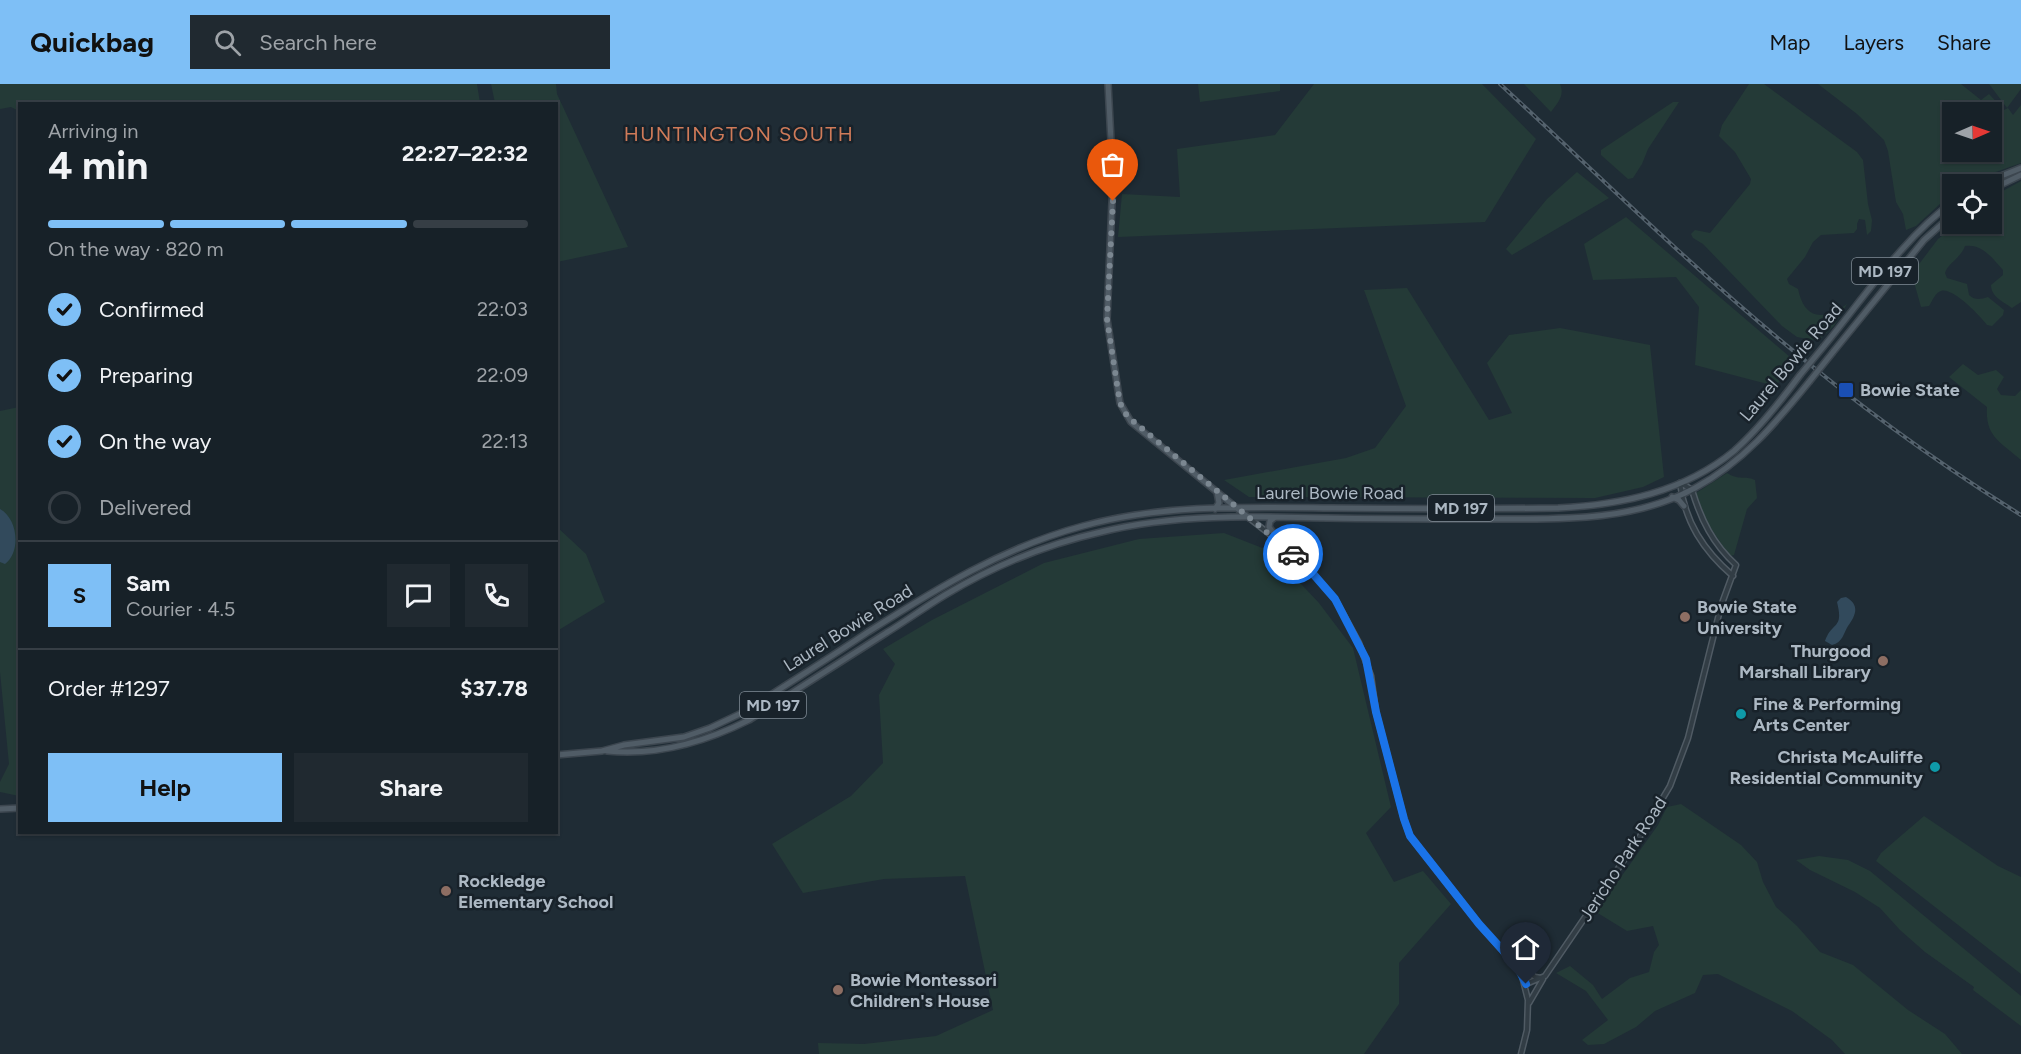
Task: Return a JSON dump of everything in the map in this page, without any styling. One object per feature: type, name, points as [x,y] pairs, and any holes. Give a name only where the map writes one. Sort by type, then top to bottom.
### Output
[{"type":"main road","points":[[1108,84],[1113,179],[1107,319],[1120,403],[1127,416],[1250,518]]},
{"type":"main road","points":[[2002,176],[2021,168]]},
{"type":"main road","points":[[2002,184],[2021,175]]},
{"type":"main road","name":"Laurel Bowie Road","points":[[602,751],[624,745],[684,736],[736,717],[939,588],[1019,548],[1082,526],[1141,514],[1238,508],[1593,506],[1630,500],[1680,483],[1704,471],[1737,447],[1766,418],[1914,237],[1942,210]]},
{"type":"main road","name":"Laurel Bowie Road","points":[[558,755],[602,751],[624,753],[675,747],[704,740],[749,720],[947,594],[986,574],[1083,536],[1144,524],[1275,517],[1430,519],[1587,517],[1635,510],[1692,490],[1749,451],[1771,428],[1924,240],[1942,224]]},
{"type":"main road","points":[[1215,509],[1219,503],[1216,491]]},
{"type":"main road","points":[[1672,497],[1684,506]]},
{"type":"main road","points":[[1275,517],[1270,521],[1269,526],[1283,545]]},
{"type":"main road","points":[[0,809],[18,808]]},
{"type":"street","points":[[1680,483],[1692,490]]},
{"type":"street","points":[[1680,483],[1684,506],[1700,541],[1733,576]]},
{"type":"street","name":"Jericho Park Road","points":[[1528,1010],[1534,991],[1543,977],[1645,830],[1670,786],[1688,738],[1713,632],[1736,566],[1722,552],[1705,528],[1692,490]]},
{"type":"street","points":[[1250,518],[1308,568],[1335,599],[1359,643],[1366,659],[1379,723],[1410,836],[1479,924],[1521,972],[1526,984],[1527,1030],[1521,1054]]},
{"type":"street","points":[[1509,957],[1535,978],[1543,977]]},
{"type":"street","points":[[1526,984],[1543,977]]},
{"type":"green space","points":[[0,84],[477,84],[480,102],[18,102],[18,110],[11,107],[0,109]]},
{"type":"green space","points":[[491,84],[556,84],[557,94],[628,247],[558,262],[558,102],[495,102]]},
{"type":"green space","points":[[1198,84],[1280,84],[1280,91],[1200,102]]},
{"type":"green space","points":[[1314,84],[1482,84],[1536,139],[1485,222],[1118,237],[1122,194],[1180,197],[1177,149],[1275,135]]},
{"type":"green space","points":[[1524,84],[1560,84],[1562,92],[1560,99],[1551,112]]},
{"type":"green space","points":[[1749,84],[1764,84],[1857,152],[1863,160],[1872,220],[1871,231],[1867,235],[1865,220],[1859,219],[1854,233],[1821,235],[1813,242],[1805,257],[1787,279],[1789,284],[1798,289],[1805,307],[1811,312],[1823,315],[1847,304],[1834,326],[1818,341],[1797,337],[1782,326],[1691,234],[1695,230],[1710,233],[1750,184],[1751,179],[1735,152],[1719,136],[1722,125]]},
{"type":"green space","points":[[1818,84],[1961,84],[1981,100],[1989,94],[1996,102],[1942,102],[1942,162],[2002,162],[2002,108],[2004,110],[2008,108],[2013,115],[2021,105],[2021,163],[1990,174],[1942,174],[1942,202],[1916,226],[1906,230],[1903,214],[1896,202],[1888,151],[1884,140],[1857,114]]},
{"type":"green space","points":[[1989,84],[2021,84],[2021,89],[2007,108]]},
{"type":"green space","points":[[1673,102],[1679,102],[1648,149],[1633,178],[1628,179],[1601,155],[1601,150]]},
{"type":"green space","points":[[1577,172],[1609,198],[1512,255],[1506,249],[1547,199]]},
{"type":"green space","points":[[2021,181],[2021,302],[2012,308],[1993,293],[1991,285],[2003,275],[2003,270],[1982,249],[1965,246],[1945,273],[1947,278],[1967,284],[1969,295],[1974,298],[1988,297],[2004,310],[2003,315],[1992,326],[1987,325],[1966,303],[1946,291],[1937,293],[1929,306],[1921,307],[1913,272],[1944,234],[2002,234],[2002,191]]},
{"type":"green space","points":[[1626,217],[1797,363],[1775,386],[1695,365],[1699,307],[1676,277],[1593,280],[1584,244]]},
{"type":"green space","points":[[1407,288],[1489,420],[1512,413],[1487,363],[1509,335],[1560,328],[1650,345],[1664,477],[1643,487],[1595,498],[1249,497],[1224,480],[1346,458],[1375,448],[1406,406],[1364,290]]},
{"type":"green space","points":[[1963,364],[1978,375],[1996,370],[2004,377],[1997,389],[2001,395],[2015,396],[2021,390],[2021,460],[1992,432],[1987,417],[1987,407],[1949,377]]},
{"type":"green space","points":[[18,407],[18,796],[0,792],[0,782],[9,764],[0,672],[0,411]]},
{"type":"green space","points":[[1727,473],[1735,477],[1755,480],[1757,498],[1747,509],[1734,555],[1730,556],[1707,523],[1696,493]]},
{"type":"green space","points":[[558,528],[586,554],[605,602],[558,630]]},
{"type":"green space","points":[[1224,533],[1270,551],[1319,603],[1353,648],[1391,807],[1366,833],[1394,882],[1423,871],[1451,904],[1399,963],[1399,1004],[1364,1054],[819,1054],[818,1043],[864,1044],[936,1036],[993,1010],[965,876],[884,879],[803,893],[772,844],[851,796],[883,763],[879,695],[895,664],[883,649],[932,620],[1044,563],[1139,539]]},
{"type":"green space","points":[[1681,804],[1741,845],[1757,862],[1763,882],[1776,907],[1820,952],[1853,965],[1908,1010],[1945,1034],[1962,1054],[1845,1054],[1832,1040],[1792,1011],[1718,974],[1703,975],[1695,993],[1655,1011],[1636,1027],[1604,1044],[1588,1045],[1582,1040],[1608,1020],[1586,991],[1556,973],[1570,966],[1593,985],[1602,999],[1630,978],[1649,972],[1654,952],[1659,945],[1653,926],[1627,931],[1596,912],[1658,825],[1667,807]]},
{"type":"green space","points":[[1924,816],[1998,866],[2021,877],[2021,974],[1876,861],[1881,853]]},
{"type":"green space","points":[[1819,856],[1848,860],[1870,871],[2021,996],[2021,1026],[1973,990],[1974,987],[1925,952],[1880,908],[1796,860]]},
{"type":"water","points":[[0,509],[6,513],[14,527],[15,535],[14,551],[5,564],[0,562]]},
{"type":"water","points":[[1846,597],[1853,603],[1855,614],[1841,640],[1832,645],[1825,641],[1838,621],[1837,602]]},
{"type":"railway","points":[[1500,84],[1672,245],[1779,339],[1897,431],[2021,515]]},
{"type":"way so far","points":[[1113,201],[1108,259],[1107,319],[1120,403],[1131,422],[1293,554]]},
{"type":"place","name":"Bowie State","points":[[1846,390]]},
{"type":"place","name":"Bowie State University","points":[[1685,617]]},
{"type":"place","name":"Thurgood Marshall Library","points":[[1883,661]]},
{"type":"place","name":"Fine & Performing Arts Center","points":[[1741,714]]},
{"type":"place","name":"Christa McAuliffe Residential Community","points":[[1935,767]]},
{"type":"place","name":"Rockledge Elementary School","points":[[446,891]]},
{"type":"place","name":"Bowie Montessori Children's House","points":[[838,990]]},
{"type":"district","name":"HUNTINGTON SOUTH","points":[[739,134]]},
{"type":"route","points":[[1293,554],[1335,599],[1366,659],[1376,712],[1410,836],[1479,924],[1517,966],[1526,984]]}]
